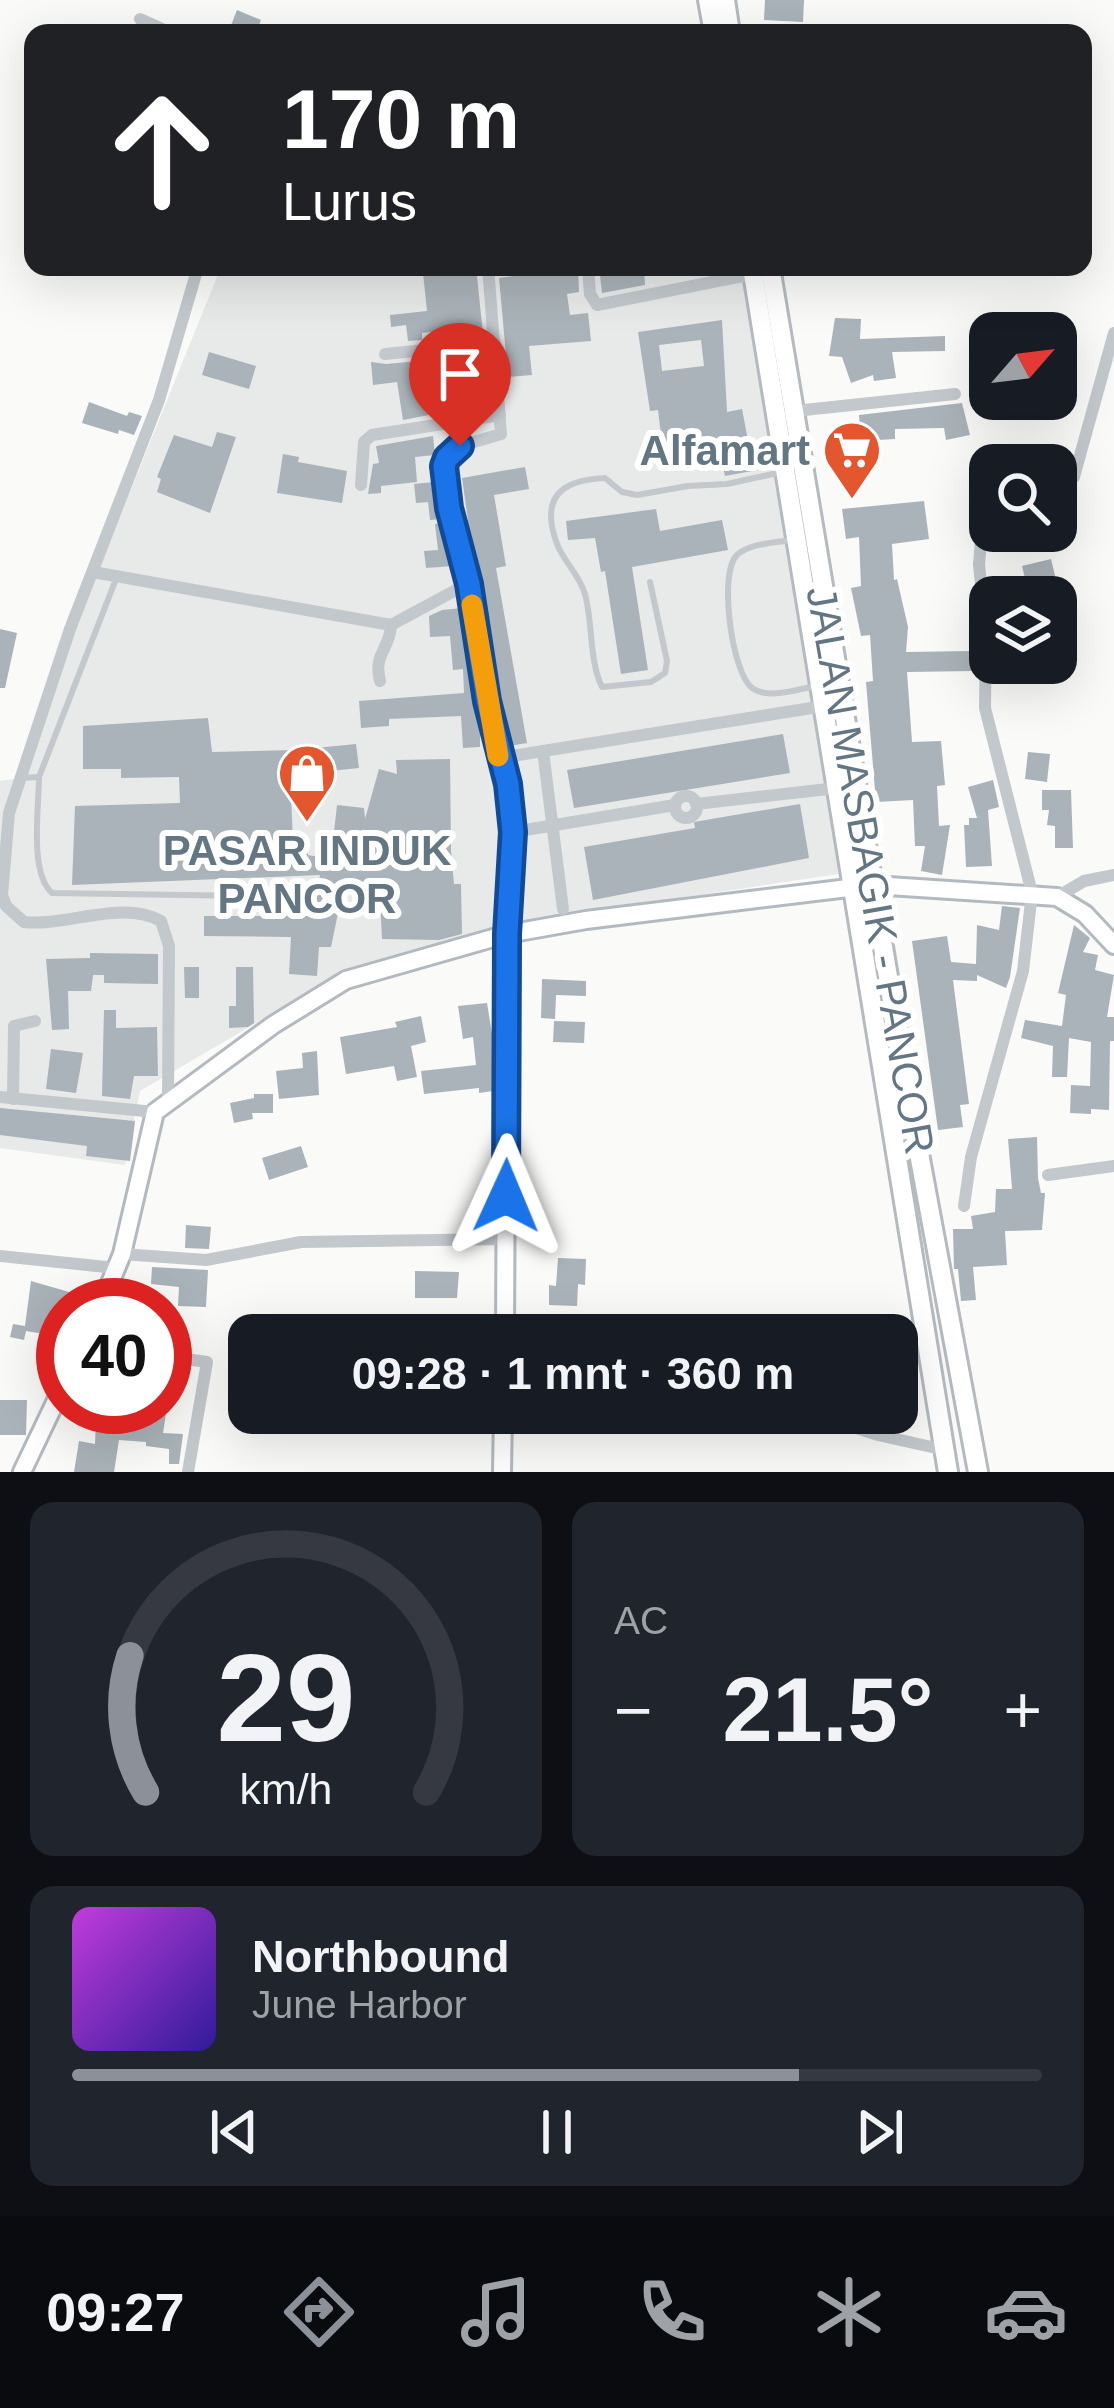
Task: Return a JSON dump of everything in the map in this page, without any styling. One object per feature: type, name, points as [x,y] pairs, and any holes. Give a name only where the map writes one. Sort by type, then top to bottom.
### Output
[{"type":"main road","name":"JALAN MASBAGIK - PANCOR","points":[[759,276],[863,886],[949,1472]]},
{"type":"main road","name":"JALAN MASBAGIK - PANCOR","points":[[760,276],[795,411],[794,470]]},
{"type":"main road","name":"JALAN MASBAGIK - PANCOR","points":[[829,684],[824,706],[837,788],[863,886],[978,1472]]},
{"type":"street","points":[[140,19],[151,24]]},
{"type":"street","points":[[112,1278],[161,1106],[169,946],[161,921],[152,916],[116,914],[23,922],[2,895],[1,879],[9,813],[159,400],[195,276]]},
{"type":"street","points":[[489,276],[501,435],[454,448],[444,466],[499,758],[508,784],[513,832],[507,934],[505,1314]]},
{"type":"street","points":[[589,276],[590,294],[597,305],[727,276]]},
{"type":"street","points":[[1077,466],[1114,333]]},
{"type":"street","points":[[385,354],[495,343]]},
{"type":"street","points":[[795,411],[956,394]]},
{"type":"street","points":[[361,484],[364,442],[372,435],[500,415]]},
{"type":"street","points":[[964,1206],[971,1157],[1023,971],[1032,893],[985,708],[980,552]]},
{"type":"street","points":[[94,572],[391,625],[469,584]]},
{"type":"street","points":[[380,681],[378,655],[388,642],[391,625]]},
{"type":"street","points":[[499,758],[824,706]]},
{"type":"street","points":[[543,751],[563,909]]},
{"type":"street","points":[[513,832],[675,805],[686,818],[695,813],[696,804],[837,788]]},
{"type":"street","points":[[1057,897],[1084,881],[1114,875]]},
{"type":"street","points":[[35,1021],[14,1025],[7,1098],[161,1106],[273,1025],[346,980],[507,934],[586,920],[863,886],[1032,893],[1057,897],[1085,914],[1114,945]]},
{"type":"street","points":[[1048,1175],[1114,1166]]},
{"type":"street","points":[[0,1256],[206,1260],[301,1242],[505,1239]]},
{"type":"street","points":[[188,1472],[207,1361],[192,1359]]},
{"type":"street","points":[[22,1472],[40,1434]]},
{"type":"street","points":[[502,1434],[502,1472]]},
{"type":"street","points":[[872,1434],[945,1450]]},
{"type":"lane","points":[[650,582],[667,661],[665,673],[651,682],[602,687],[579,577],[557,546],[551,503],[558,490],[605,478],[628,495],[637,495],[794,470]]},
{"type":"lane","points":[[805,538],[748,549],[728,569],[736,649],[748,684],[756,690],[778,693],[829,684]]},
{"type":"lane","points":[[117,576],[39,777],[42,883],[52,893],[250,896]]},
{"type":"lane","points":[[21,778],[39,777]]},
{"type":"shaded area","points":[[217,276],[748,276],[845,873],[566,915],[348,969],[140,1091],[125,1165],[0,1148],[0,781],[14,779]]},
{"type":"building","points":[[765,0],[804,0],[803,22],[764,20]]},
{"type":"building","points":[[237,10],[261,20],[259,24],[232,24]]},
{"type":"building","points":[[423,276],[477,276],[483,334],[450,337],[450,330],[422,333],[422,340],[408,341],[406,325],[391,327],[390,315],[427,311]]},
{"type":"building","points":[[578,276],[579,292],[567,294],[570,315],[588,313],[591,341],[529,346],[532,375],[508,377],[499,278]]},
{"type":"building","points":[[600,276],[644,276],[645,285],[602,293]]},
{"type":"building","points":[[835,318],[861,319],[860,339],[945,336],[945,351],[892,352],[896,378],[874,381],[873,375],[851,383],[842,357],[829,356]]},
{"type":"building","points":[[722,320],[727,412],[742,409],[750,451],[761,450],[763,469],[725,476],[718,445],[663,451],[658,410],[650,411],[638,332]],"holes":[[[701,340],[704,366],[662,371],[659,345]]]},
{"type":"building","points":[[209,352],[256,366],[249,389],[202,375]]},
{"type":"building","points":[[475,356],[481,406],[429,411],[429,415],[403,420],[397,382],[373,385],[371,362]]},
{"type":"building","points":[[89,402],[127,416],[129,412],[142,416],[134,435],[82,423]]},
{"type":"building","points":[[962,403],[970,435],[946,440],[944,428],[895,429],[895,439],[861,441],[859,415]]},
{"type":"building","points":[[217,432],[236,437],[210,513],[157,492],[161,479],[157,477],[174,435],[212,447]]},
{"type":"building","points":[[433,436],[435,455],[415,457],[417,482],[381,486],[381,493],[368,494],[373,464],[379,463],[376,446]]},
{"type":"building","points":[[283,454],[299,457],[298,462],[347,471],[342,503],[277,493]]},
{"type":"building","points":[[525,467],[529,489],[494,495],[506,566],[496,568],[527,743],[509,746],[464,521],[468,520],[462,478]]},
{"type":"building","points":[[434,482],[442,519],[430,520],[428,502],[416,503],[414,484]]},
{"type":"building","points":[[924,501],[929,539],[892,544],[894,580],[908,627],[906,652],[969,651],[969,671],[907,672],[912,742],[941,741],[945,785],[937,786],[939,826],[950,825],[942,875],[921,871],[925,846],[915,846],[913,800],[876,802],[866,682],[873,681],[870,635],[861,636],[851,588],[861,586],[859,537],[846,539],[842,509]]},
{"type":"building","points":[[656,509],[660,531],[722,520],[728,550],[632,567],[648,670],[621,674],[605,571],[601,572],[595,538],[568,540],[566,521]]},
{"type":"building","points":[[443,523],[454,566],[426,568],[424,551],[438,550],[435,524]]},
{"type":"building","points":[[1051,559],[1055,576],[1024,576],[1022,566]]},
{"type":"building","points":[[462,608],[480,718],[480,747],[463,748],[461,716],[389,719],[389,726],[361,728],[359,701],[464,693],[463,669],[453,670],[450,636],[430,637],[429,616]]},
{"type":"building","points":[[0,629],[17,633],[5,688],[0,688]]},
{"type":"building","points":[[208,718],[212,752],[356,744],[359,768],[290,775],[293,841],[308,840],[308,855],[331,859],[337,805],[364,808],[365,819],[379,769],[397,774],[396,760],[450,759],[451,851],[454,884],[461,884],[462,934],[439,940],[382,939],[380,899],[343,889],[331,947],[319,947],[317,976],[289,974],[291,937],[204,936],[204,916],[313,916],[320,875],[72,885],[75,806],[180,803],[179,777],[121,778],[121,769],[83,769],[83,726]]},
{"type":"building","points":[[783,734],[790,773],[574,808],[567,770]]},
{"type":"building","points":[[1028,752],[1050,754],[1047,782],[1025,779]]},
{"type":"building","points":[[993,780],[999,807],[988,810],[992,866],[966,867],[964,825],[969,825],[969,818],[977,818],[968,787]]},
{"type":"building","points":[[1042,790],[1071,790],[1073,848],[1055,848],[1055,826],[1047,825],[1049,810],[1042,810]]},
{"type":"building","points":[[800,804],[809,858],[593,900],[584,847]]},
{"type":"building","points":[[1002,906],[1020,908],[1010,977],[1006,988],[977,975],[977,981],[953,980],[969,1104],[960,1105],[963,1127],[938,1130],[912,941],[947,936],[951,962],[976,964],[977,925],[999,930]]},
{"type":"building","points":[[1074,925],[1090,938],[1083,952],[1098,955],[1095,970],[1114,975],[1107,1017],[1114,1017],[1109,1110],[1091,1109],[1091,1114],[1070,1113],[1071,1085],[1090,1086],[1091,1042],[1069,1038],[1067,1077],[1052,1077],[1053,1046],[1021,1038],[1025,1020],[1062,1026],[1066,995],[1058,993]]},
{"type":"building","points":[[90,953],[158,954],[158,984],[104,983],[104,975],[93,975],[91,991],[68,991],[69,1029],[52,1030],[46,959],[90,958]]},
{"type":"building","points":[[184,967],[199,967],[199,998],[185,998]]},
{"type":"building","points":[[236,967],[253,967],[254,1023],[229,1028],[229,1006],[236,1006]]},
{"type":"building","points":[[542,979],[586,981],[586,996],[556,995],[555,1019],[541,1018]]},
{"type":"building","points":[[487,1003],[494,1046],[493,1091],[479,1093],[479,1088],[424,1094],[421,1071],[476,1065],[473,1037],[463,1039],[458,1006]]},
{"type":"building","points":[[104,1010],[116,1010],[116,1028],[157,1027],[158,1076],[134,1076],[130,1099],[102,1096]]},
{"type":"building","points":[[421,1016],[426,1042],[411,1046],[417,1077],[397,1081],[394,1066],[346,1074],[340,1037],[397,1027],[395,1022]]},
{"type":"building","points":[[554,1021],[585,1022],[584,1043],[553,1042]]},
{"type":"building","points":[[51,1049],[83,1053],[76,1093],[46,1089]]},
{"type":"building","points":[[317,1051],[319,1095],[279,1099],[276,1071],[303,1068],[302,1053]]},
{"type":"building","points":[[254,1094],[273,1094],[273,1113],[252,1113],[253,1119],[234,1123],[230,1103],[254,1098]]},
{"type":"building","points":[[0,1108],[135,1121],[130,1161],[86,1156],[87,1146],[0,1135]]},
{"type":"building","points":[[1037,1137],[1038,1178],[1041,1193],[1045,1193],[1042,1230],[1005,1231],[1007,1265],[973,1267],[976,1300],[961,1301],[953,1229],[973,1229],[971,1216],[995,1212],[996,1189],[1012,1189],[1008,1139]]},
{"type":"building","points":[[301,1146],[308,1167],[269,1180],[262,1158]]},
{"type":"building","points":[[186,1225],[211,1227],[209,1249],[185,1248]]},
{"type":"building","points":[[558,1258],[586,1259],[585,1285],[578,1284],[577,1306],[549,1305],[549,1285],[556,1286]]},
{"type":"building","points":[[152,1267],[208,1270],[206,1307],[192,1306],[192,1278],[151,1278]]},
{"type":"building","points":[[415,1271],[459,1272],[457,1298],[415,1298]]},
{"type":"building","points":[[31,1281],[36,1282],[36,1333],[26,1331],[24,1340],[10,1337],[13,1324],[25,1326]]},
{"type":"building","points":[[0,1400],[27,1400],[26,1435],[0,1435]]},
{"type":"building","points":[[95,1434],[183,1434],[179,1464],[169,1464],[169,1449],[119,1440],[114,1472],[74,1472],[79,1441],[95,1444]]},
{"type":"slow traffic","points":[[472,605],[498,756]]},
{"type":"place","name":"Alfamart","points":[[852,501]]},
{"type":"place","name":"PASAR INDUK PANCOR","points":[[307,824]]},
{"type":"route","points":[[460,446],[444,466],[449,508],[469,584],[513,832],[507,934],[506,1196]]}]
